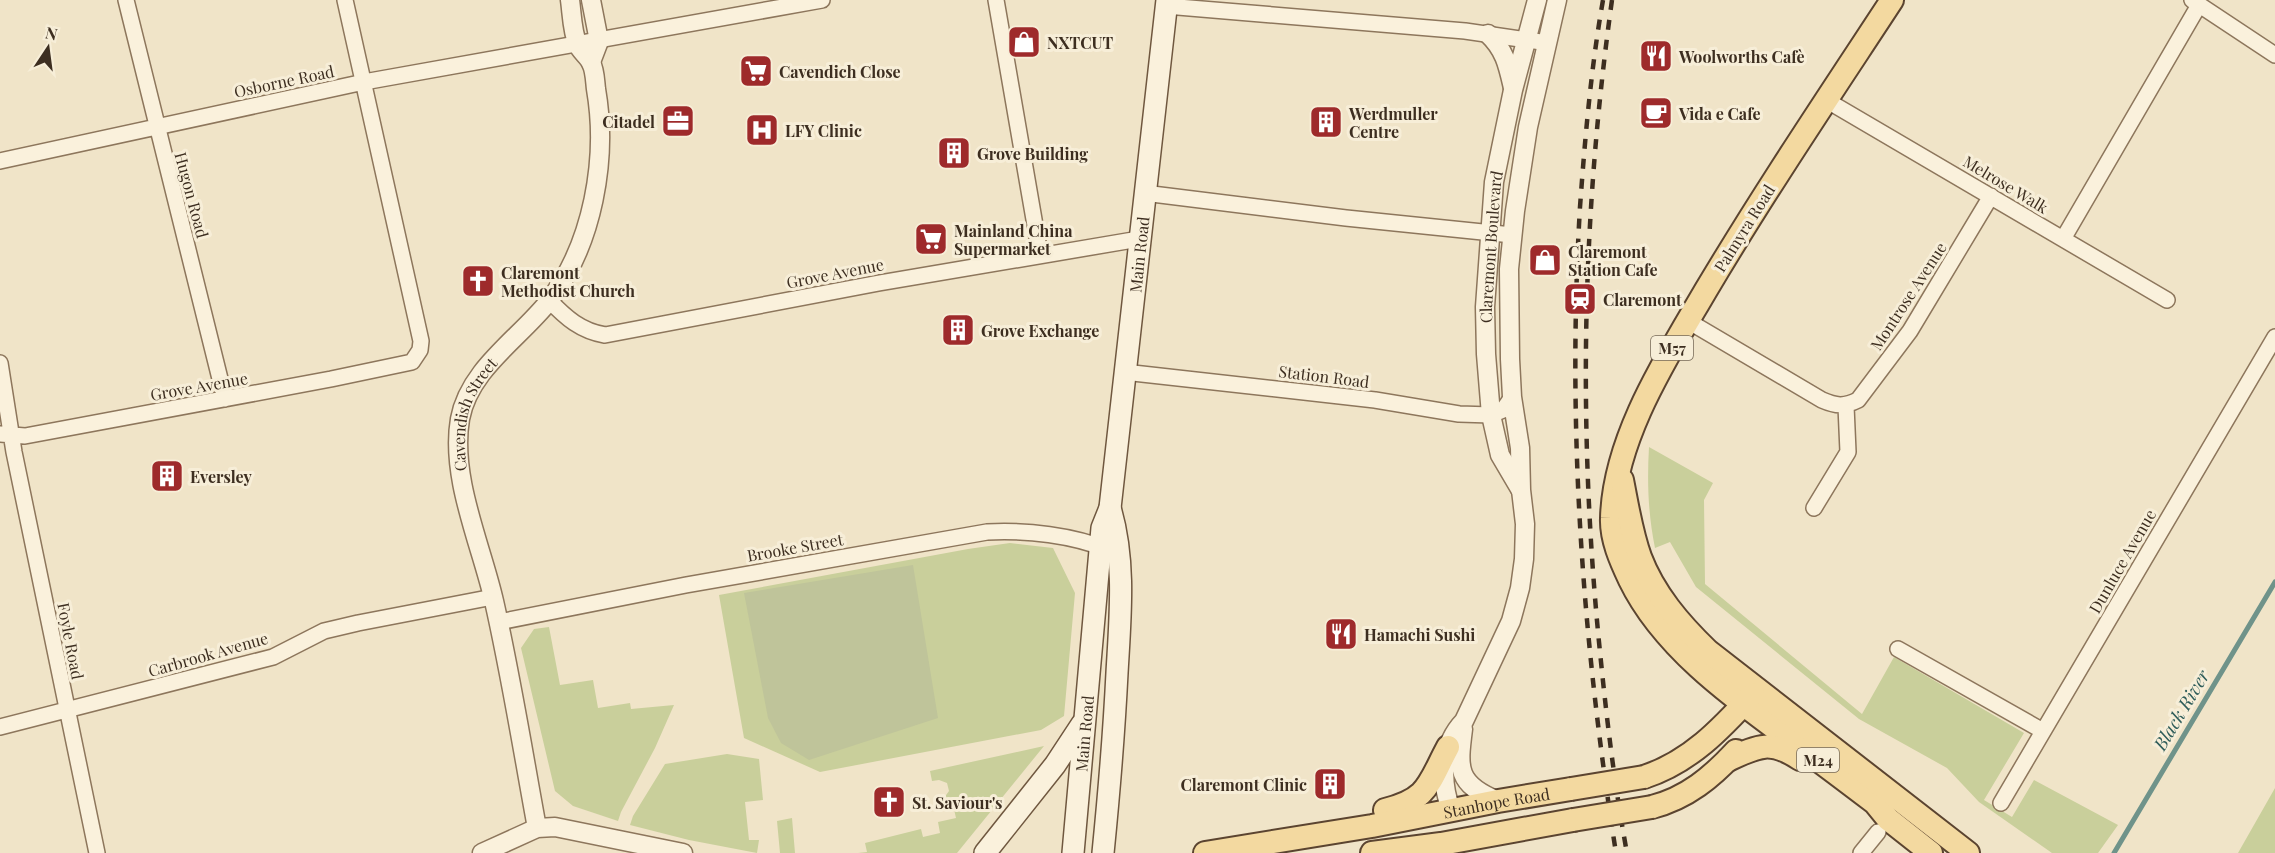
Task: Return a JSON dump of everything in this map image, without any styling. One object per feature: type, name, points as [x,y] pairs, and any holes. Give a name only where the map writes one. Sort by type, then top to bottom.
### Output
[{"type":"main road","name":"Palmyra Road","points":[[1750,697],[1721,688],[1650,613],[1621,560],[1611,521],[1613,502],[1627,443],[1645,397],[1739,234],[1892,0]]},
{"type":"main road","name":"Main Road","points":[[1103,853],[1120,626],[1109,550],[1102,528],[1110,508],[1166,3]]},
{"type":"main road","name":"Palmyra Road","points":[[1620,469],[1640,557],[1660,595],[1674,616],[1750,697]]},
{"type":"main road","name":"Main Road","points":[[1073,853],[1084,720],[1109,550]]},
{"type":"main road","name":"M24","points":[[1750,697],[1968,853]]},
{"type":"main road","name":"Stanhope Road","points":[[1205,853],[1320,835],[1498,801],[1644,777],[1666,770],[1694,751],[1750,697]]},
{"type":"main road","name":"M24","points":[[1770,712],[1875,803],[1883,826],[1931,853]]},
{"type":"main road","name":"Stanhope Road","points":[[1372,853],[1671,802],[1688,794],[1704,782],[1728,760],[1770,712]]},
{"type":"main road","points":[[985,853],[1055,765],[1084,720]]},
{"type":"main road","points":[[1728,760],[1759,746],[1779,747],[1807,764],[1868,809],[1883,826]]},
{"type":"main road","points":[[1320,835],[1365,815],[1413,801],[1428,786],[1448,747]]},
{"type":"main road","points":[[1451,810],[1469,822],[1481,823],[1551,813],[1570,821]]},
{"type":"street","name":"Hugon Road","points":[[126,0],[225,399]]},
{"type":"street","points":[[345,0],[364,82]]},
{"type":"street","name":"Cavendish Street","points":[[570,0],[578,45],[591,62]]},
{"type":"street","name":"Cavendish Street","points":[[537,828],[499,622],[459,467],[460,418],[464,405],[478,379],[549,300],[578,249],[594,206],[599,128],[598,104],[591,62],[598,41],[591,0]]},
{"type":"street","name":"Osborne Road","points":[[0,161],[364,82],[822,0]]},
{"type":"street","points":[[996,0],[1040,254]]},
{"type":"street","name":"Claremont Boulevard","points":[[1521,490],[1500,455],[1491,415],[1485,343],[1494,182],[1513,90],[1537,0]]},
{"type":"street","name":"Claremont Boulevard","points":[[1451,810],[1445,795],[1443,780],[1448,747],[1455,731],[1464,721],[1503,639],[1520,588],[1524,559],[1525,524],[1520,448],[1512,397],[1509,308],[1512,235],[1528,127],[1557,0]]},
{"type":"street","points":[[2063,239],[2196,2],[2275,55]]},
{"type":"street","points":[[1166,3],[1488,34],[1548,43]]},
{"type":"street","points":[[1488,34],[1505,54],[1513,90]]},
{"type":"street","name":"Grove Avenue","points":[[6,435],[25,436],[403,366],[412,362],[417,356],[421,341],[364,82]]},
{"type":"street","name":"Melrose Walk","points":[[1826,100],[2167,300]]},
{"type":"street","points":[[1144,193],[1512,235]]},
{"type":"street","name":"Montrose Avenue","points":[[1846,406],[1858,400],[1910,330],[1991,196]]},
{"type":"street","name":"Grove Avenue","points":[[549,300],[578,327],[591,333],[605,335],[1040,254],[1139,239]]},
{"type":"street","points":[[1688,321],[1822,400],[1834,405],[1846,406],[1848,452],[1814,508]]},
{"type":"street","name":"Dunluce Avenue","points":[[2001,803],[2275,337]]},
{"type":"street","name":"Foyle Road","points":[[0,363],[6,435],[97,853]]},
{"type":"street","name":"Station Road","points":[[1124,372],[1375,400],[1459,414],[1491,415]]},
{"type":"street","points":[[1491,415],[1503,410],[1512,397]]},
{"type":"street","name":"Brooke Street","points":[[499,622],[686,585],[987,532],[1021,532],[1077,540],[1109,550]]},
{"type":"street","name":"Carbrook Avenue","points":[[0,727],[273,657],[324,631],[493,597]]},
{"type":"street","points":[[1898,649],[2043,731]]},
{"type":"street","points":[[1464,721],[1459,759],[1461,770],[1475,789],[1498,801]]},
{"type":"street","points":[[1861,853],[1883,826]]},
{"type":"street","points":[[482,853],[537,828],[555,827],[683,853]]},
{"type":"green space","points":[[1649,447],[1713,483],[1704,500],[1705,584],[1862,714],[1894,657],[2024,733],[1984,800],[2012,817],[2034,780],[2118,825],[2098,853],[2052,853],[1979,802],[1947,768],[1859,719],[1696,587],[1670,542],[1655,548],[1649,497]]},
{"type":"green space","points":[[1010,543],[1053,548],[1075,593],[1064,716],[1041,730],[820,772],[744,738],[719,595]]},
{"type":"green space","points":[[913,565],[938,718],[809,760],[781,743],[768,718],[744,593]]},
{"type":"green space","points":[[549,627],[560,685],[593,680],[598,708],[630,703],[631,709],[674,705],[618,821],[573,806],[555,791],[521,648],[534,629]]},
{"type":"green space","points":[[1044,746],[957,853],[858,853],[867,852],[865,843],[921,829],[923,837],[940,833],[938,822],[956,818],[953,805],[946,807],[944,798],[949,791],[947,783],[939,780],[932,781],[930,771]]},
{"type":"green space","points":[[727,754],[759,759],[763,800],[745,802],[749,840],[759,840],[757,853],[689,840],[630,825],[633,816],[665,764]]},
{"type":"green space","points":[[2275,788],[2275,853],[2238,853]]},
{"type":"green space","points":[[792,818],[795,853],[780,853],[777,821]]},
{"type":"waterway","name":"Black River","points":[[2114,853],[2275,582]]},
{"type":"railway","points":[[1603,0],[1586,129],[1580,207],[1575,370],[1580,531],[1586,611],[1594,692],[1616,853]]},
{"type":"railway","points":[[1612,0],[1594,160],[1586,321],[1586,401],[1592,561],[1599,642],[1611,748],[1627,853]]},
{"type":"place","name":"NXTCUT","points":[[1024,42]]},
{"type":"place","name":"Woolworths Cafè","points":[[1656,56]]},
{"type":"place","name":"Cavendich Close","points":[[756,71]]},
{"type":"place","name":"Vida e Cafe","points":[[1656,113]]},
{"type":"place","name":"Citadel","points":[[678,121]]},
{"type":"place","name":"Werdmuller Centre","points":[[1326,122]]},
{"type":"place","name":"LFY Clinic","points":[[762,130]]},
{"type":"place","name":"Grove Building","points":[[954,153]]},
{"type":"place","name":"Mainland China Supermarket","points":[[931,239]]},
{"type":"place","name":"Claremont Station Cafe","points":[[1545,260]]},
{"type":"place","name":"Claremont Methodist Church","points":[[478,281]]},
{"type":"place","name":"Claremont","points":[[1580,299]]},
{"type":"place","name":"Grove Exchange","points":[[958,330]]},
{"type":"place","name":"Eversley","points":[[167,476]]},
{"type":"place","name":"Hamachi Sushi","points":[[1341,634]]},
{"type":"place","name":"Claremont Clinic","points":[[1330,784]]},
{"type":"place","name":"St. Saviour's","points":[[889,802]]}]
